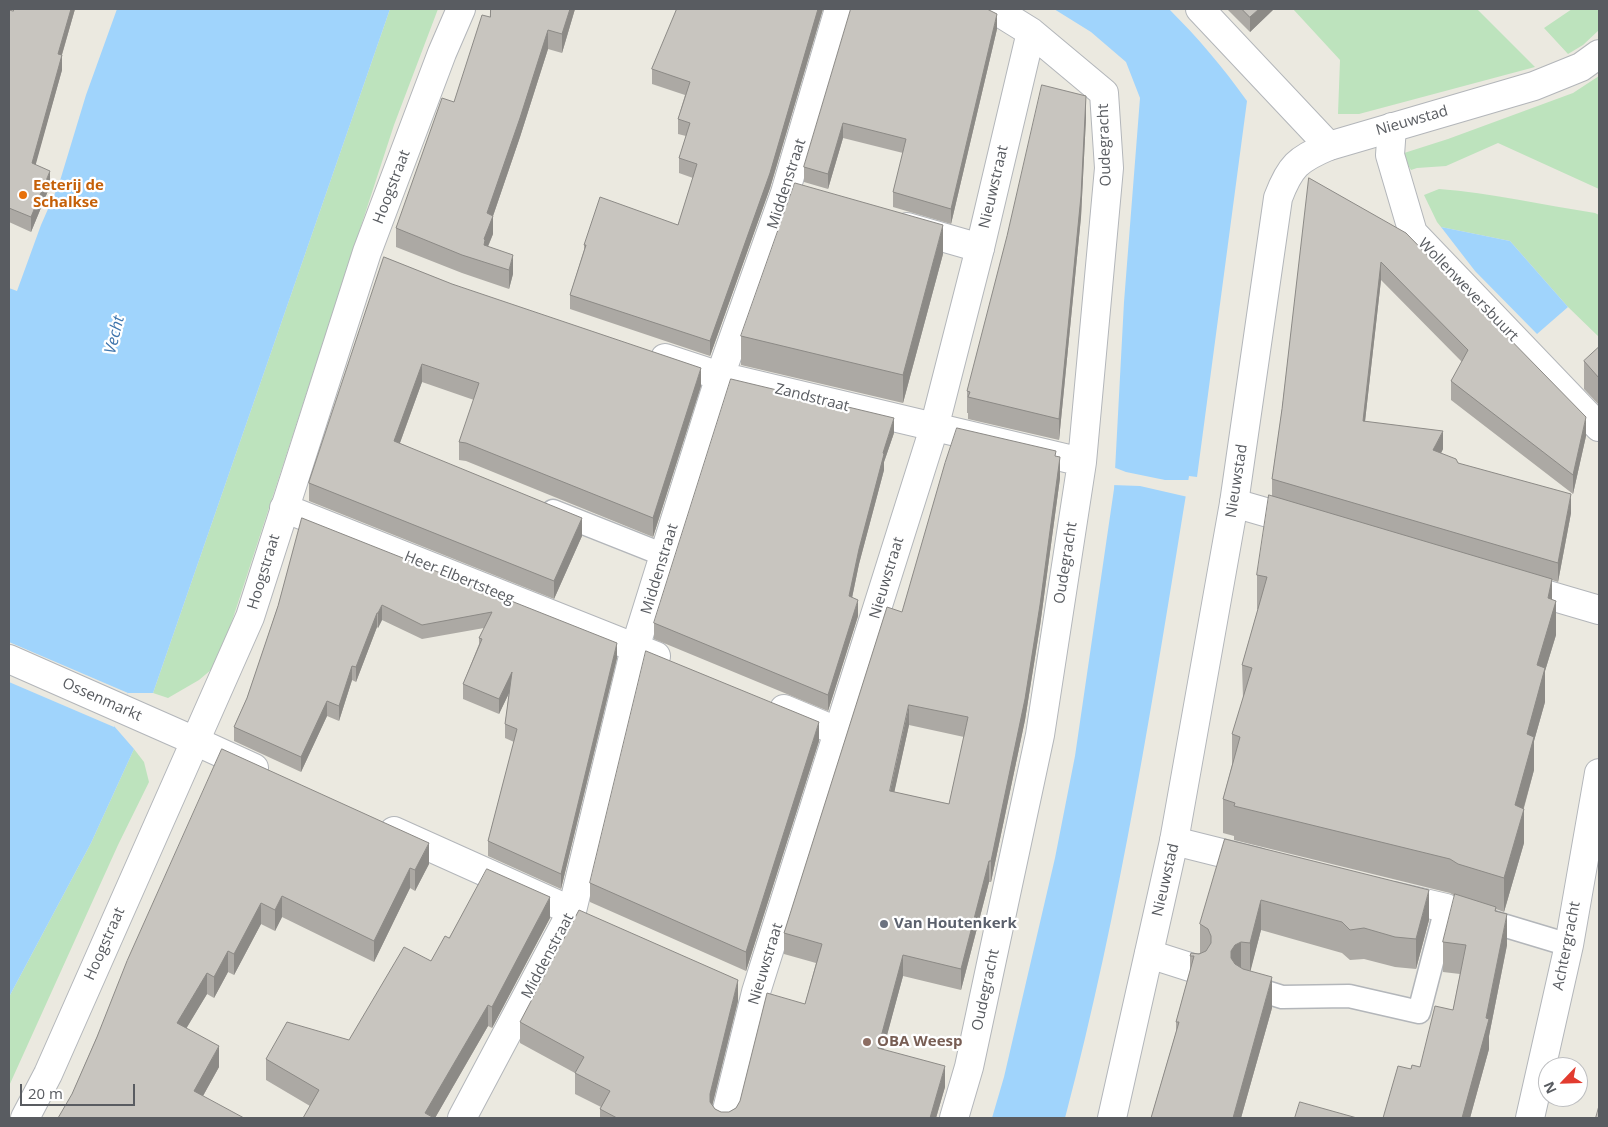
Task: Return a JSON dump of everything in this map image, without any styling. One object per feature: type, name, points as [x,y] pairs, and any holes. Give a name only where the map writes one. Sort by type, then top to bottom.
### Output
[{"type":"street","name":"Hoogstraat","points":[[25,1118],[48,1074],[250,617],[367,252],[442,53],[461,9]]},
{"type":"street","name":"Middenstraat","points":[[462,1118],[572,911],[635,648],[720,376],[785,193],[839,9]]},
{"type":"street","name":"Oudegracht","points":[[954,1118],[969,1067],[1040,735],[1082,462],[1109,168],[1104,93],[1031,32],[994,9]]},
{"type":"street","points":[[1200,9],[1329,146]]},
{"type":"street","name":"Nieuwstraat","points":[[725,1118],[756,992],[934,428],[980,248],[1031,32]]},
{"type":"street","name":"Nieuwstad","points":[[1112,1118],[1174,841],[1234,504],[1278,198],[1286,178],[1297,162],[1313,152],[1534,86],[1581,67],[1599,54]]},
{"type":"street","name":"Wollenweversbuurt","points":[[1392,127],[1390,155],[1413,233],[1599,427]]},
{"type":"street","points":[[785,193],[813,201]]},
{"type":"street","points":[[887,222],[980,248]]},
{"type":"street","points":[[367,252],[394,263]]},
{"type":"street","name":"Zandstraat","points":[[645,351],[720,376],[1082,462]]},
{"type":"street","points":[[1234,504],[1328,531]]},
{"type":"street","name":"Heer Elbertsteeg","points":[[284,508],[679,666]]},
{"type":"street","points":[[1496,580],[1599,610]]},
{"type":"street","name":"Ossenmarkt","points":[[9,660],[122,708],[276,778]]},
{"type":"street","points":[[759,699],[839,732]]},
{"type":"street","name":"Achtergracht","points":[[1530,1118],[1569,945],[1599,773]]},
{"type":"street","points":[[375,822],[598,922]]},
{"type":"street","points":[[1174,841],[1281,868]]},
{"type":"street","points":[[1368,890],[1446,908]]},
{"type":"street","points":[[1149,954],[1196,969]]},
{"type":"street","points":[[730,980],[756,992]]},
{"type":"lane","points":[[535,503],[664,555]]},
{"type":"lane","points":[[1244,985],[1282,997],[1349,996],[1419,1012],[1446,908],[1569,945]]},
{"type":"green space","points":[[390,9],[438,9],[394,125],[218,664],[199,680],[168,698],[153,693]]},
{"type":"green space","points":[[1293,9],[1477,9],[1535,67],[1359,114],[1338,114],[1340,60]]},
{"type":"green space","points":[[1572,9],[1599,9],[1599,30],[1583,45],[1568,54],[1544,28]]},
{"type":"green space","points":[[1599,76],[1599,189],[1498,143],[1446,166],[1411,170],[1401,154],[1448,139],[1573,93]]},
{"type":"green space","points":[[1439,189],[1498,196],[1599,215],[1599,337],[1568,307],[1510,241],[1441,227],[1424,195]]},
{"type":"green space","points":[[134,749],[144,762],[149,782],[118,845],[9,1086],[9,997],[91,843]]},
{"type":"water","name":"Vecht","points":[[117,9],[390,9],[153,693],[128,693],[114,726],[134,749],[91,843],[9,997],[9,288],[17,291],[41,225],[59,184],[86,95]]},
{"type":"water","points":[[1054,9],[1169,9],[1210,53],[1247,101],[1197,477],[1189,476],[1135,798],[1120,879],[1085,1039],[1065,1118],[992,1118],[1004,1077],[1055,858],[1075,756],[1114,489],[1124,302],[1140,98],[1126,62],[1091,32]]},
{"type":"water","points":[[1441,227],[1510,241],[1568,307],[1537,334],[1475,271]]},
{"type":"pier","points":[[1113,467],[1126,472],[1165,480],[1191,480],[1188,497],[1140,486],[1112,485]]},
{"type":"pier","points":[[9,642],[128,693],[114,727],[9,682]]},
{"type":"building","points":[[14,9],[71,9],[58,54],[62,55],[32,163],[50,171],[31,217],[9,208],[9,10],[13,11]]},
{"type":"building","points":[[491,9],[570,9],[562,34],[548,30],[487,213],[493,216],[484,239],[484,245],[513,255],[509,270],[462,255],[396,228],[442,98],[454,102],[482,15],[490,17]]},
{"type":"building","points":[[677,9],[818,9],[770,173],[710,341],[570,295],[600,197],[678,225],[697,164],[679,158],[690,123],[678,119],[690,82],[652,69]]},
{"type":"building","points":[[851,9],[987,9],[997,14],[951,209],[893,192],[906,139],[843,123],[828,174],[804,167]]},
{"type":"building","points":[[1242,9],[1259,9],[1250,17]]},
{"type":"building","points":[[1042,85],[1086,96],[1081,196],[1059,419],[968,397],[970,392],[967,391],[1007,236]]},
{"type":"building","points":[[1309,178],[1406,233],[1586,417],[1573,475],[1451,381],[1468,350],[1381,262],[1363,421],[1443,431],[1433,450],[1456,459],[1458,463],[1571,494],[1558,563],[1272,479]]},
{"type":"building","points":[[795,183],[943,225],[903,375],[741,336]]},
{"type":"building","points":[[384,257],[452,284],[701,368],[653,518],[466,443],[459,442],[479,383],[422,364],[394,441],[582,518],[554,581],[309,483]]},
{"type":"building","points":[[1599,347],[1599,378],[1584,361]]},
{"type":"building","points":[[731,379],[894,418],[883,453],[849,596],[858,600],[828,695],[654,623]]},
{"type":"building","points":[[957,428],[1056,451],[1055,456],[1060,457],[1025,699],[991,861],[989,861],[961,969],[903,955],[878,1048],[945,1066],[930,1118],[617,1118],[600,1109],[610,1091],[575,1073],[584,1057],[520,1022],[579,910],[738,980],[710,1094],[710,1102],[715,1109],[721,1112],[729,1112],[736,1108],[740,1101],[767,993],[805,1004],[822,944],[784,933],[887,607],[902,612]],"holes":[[[909,705],[968,717],[949,804],[890,791]]]},
{"type":"building","points":[[1269,495],[1552,579],[1548,598],[1556,601],[1537,665],[1545,668],[1527,734],[1534,737],[1515,805],[1524,809],[1504,878],[1458,864],[1450,859],[1234,806],[1235,803],[1223,799],[1240,737],[1232,734],[1252,668],[1242,665],[1267,577],[1257,575]]},
{"type":"building","points":[[302,518],[617,643],[561,874],[488,841],[517,729],[505,724],[512,672],[499,699],[463,684],[482,639],[479,638],[492,612],[422,625],[382,605],[377,613],[356,667],[352,666],[339,706],[327,701],[301,757],[234,727],[247,698],[278,606]]},
{"type":"building","points":[[646,651],[819,722],[746,952],[590,883]]},
{"type":"building","points":[[222,749],[429,843],[415,870],[410,868],[374,941],[282,896],[275,910],[261,903],[234,954],[228,951],[214,977],[207,973],[177,1023],[219,1046],[194,1091],[244,1118],[58,1118],[72,1094],[127,961]]},
{"type":"building","points":[[1225,839],[1429,890],[1416,939],[1395,937],[1364,928],[1350,930],[1342,922],[1261,900],[1250,943],[1241,942],[1235,945],[1231,951],[1231,958],[1235,964],[1243,969],[1272,977],[1233,1118],[1151,1118],[1179,1022],[1176,1022],[1194,956],[1190,956],[1191,953],[1199,954],[1206,951],[1211,943],[1208,929],[1200,924]]},
{"type":"building","points":[[487,869],[550,897],[492,1007],[488,1005],[425,1113],[434,1118],[303,1118],[319,1090],[266,1059],[287,1022],[349,1040],[404,947],[431,961],[445,936],[449,938]]},
{"type":"building","points":[[1455,894],[1496,907],[1495,911],[1507,914],[1486,1018],[1489,1019],[1462,1118],[1383,1118],[1398,1066],[1411,1069],[1412,1065],[1420,1067],[1435,1006],[1453,1010],[1466,945],[1443,942]]},
{"type":"building","points":[[1300,1102],[1357,1118],[1295,1118]]},
{"type":"building","points":[[1599,1106],[1599,1118],[1596,1118]]},
{"type":"place","name":"Eeterij de Schalkse","points":[[23,195]]},
{"type":"place","name":"Van Houtenkerk","points":[[884,924]]},
{"type":"place","name":"OBA Weesp","points":[[867,1042]]}]
